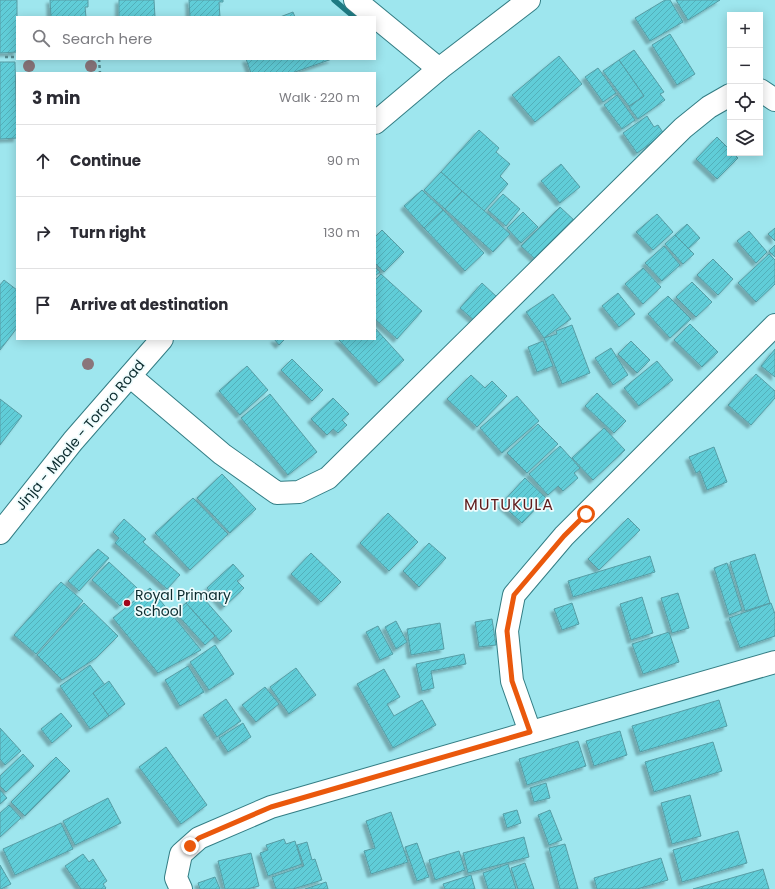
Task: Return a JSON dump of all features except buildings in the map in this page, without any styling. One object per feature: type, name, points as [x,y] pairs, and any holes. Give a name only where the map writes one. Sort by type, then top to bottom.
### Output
[{"type":"street","points":[[356,0],[376,16]]},
{"type":"street","points":[[376,122],[439,68],[529,0]]},
{"type":"street","points":[[376,16],[439,68]]},
{"type":"street","points":[[763,92],[775,100]]},
{"type":"street","points":[[130,376],[222,454],[277,494],[299,492],[328,478],[684,128],[709,107],[727,97]]},
{"type":"street","points":[[530,732],[512,681],[507,631],[514,595],[564,536],[775,325]]},
{"type":"street","name":"Jinja - Mbale - Tororo Road","points":[[0,533],[62,453],[161,340]]},
{"type":"street","points":[[181,889],[176,878],[181,854],[199,838],[271,807],[775,662]]},
{"type":"path","points":[[5,57],[16,57]]},
{"type":"path","points":[[99,60],[100,72]]},
{"type":"waterway","points":[[334,0],[353,16]]},
{"type":"place","name":"Royal Primary School","points":[[127,603]]},
{"type":"district","name":"MUTUKULA","points":[[509,504]]},
{"type":"route","points":[[190,846],[199,838],[271,807],[530,732],[512,681],[507,631],[514,595],[564,536],[586,514]]}]
